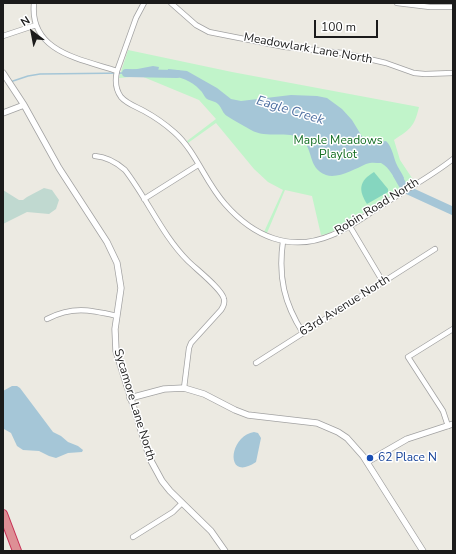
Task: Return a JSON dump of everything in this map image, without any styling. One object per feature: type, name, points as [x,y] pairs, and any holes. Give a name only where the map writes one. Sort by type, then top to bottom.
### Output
[{"type":"highway","points":[[3,514],[19,551]]},
{"type":"street","points":[[34,3],[33,11],[36,25],[41,36],[54,48],[117,71]]},
{"type":"street","name":"Robin Road North","points":[[144,3],[136,18],[117,71],[116,86],[120,96],[128,103],[165,124],[176,133],[185,143],[219,197],[239,218],[252,229],[263,235],[283,242],[311,242],[334,235],[453,159]]},
{"type":"street","name":"Meadowlark Lane North","points":[[171,3],[196,25],[209,32],[285,47],[343,54],[379,62],[420,74],[453,73]]},
{"type":"street","points":[[397,3],[430,7],[453,7]]},
{"type":"street","points":[[3,36],[36,25]]},
{"type":"street","name":"Sycamore Lane North","points":[[3,73],[24,105],[48,149],[107,242],[114,256],[120,281],[120,296],[115,334],[116,351],[150,459],[162,481],[182,504],[211,531],[225,551]]},
{"type":"street","points":[[3,113],[24,105]]},
{"type":"street","points":[[94,156],[106,157],[118,164],[131,178],[178,250],[220,291],[224,298],[224,304],[221,310],[191,343],[189,348],[184,388]]},
{"type":"street","points":[[144,199],[198,165]]},
{"type":"street","points":[[349,225],[383,282]]},
{"type":"street","points":[[283,242],[281,275],[283,288],[292,314],[303,333]]},
{"type":"street","name":"63rd Avenue North","points":[[256,363],[435,249]]},
{"type":"street","points":[[47,319],[64,312],[78,310],[99,312],[117,316]]},
{"type":"street","points":[[367,462],[407,439],[450,425],[443,411],[408,357],[453,329]]},
{"type":"street","points":[[130,398],[164,389],[184,388],[204,394],[248,415],[319,424],[338,432],[347,438],[367,462],[423,551]]},
{"type":"street","points":[[133,537],[173,512],[182,504]]},
{"type":"shaded area","points":[[44,188],[52,190],[59,200],[56,209],[49,214],[27,212],[3,224],[3,190],[19,200],[23,200]]},
{"type":"green space","name":"Maple Meadows Playlot","points":[[128,50],[232,72],[419,107],[411,127],[394,140],[400,160],[414,181],[339,228],[327,234],[321,235],[312,196],[285,190],[267,233],[264,232],[283,190],[268,182],[254,169],[216,123],[188,143],[187,141],[216,119],[199,100],[141,76],[119,78]]},
{"type":"green space","points":[[374,172],[388,189],[388,192],[367,204],[361,190],[365,179]]},
{"type":"water","points":[[153,66],[159,67],[157,75],[126,74],[127,71]]},
{"type":"water","points":[[168,69],[187,71],[217,88],[231,99],[241,101],[291,95],[327,98],[342,109],[352,120],[366,143],[386,141],[388,143],[404,178],[401,183],[381,163],[368,163],[341,175],[326,175],[316,168],[308,147],[301,139],[296,136],[263,134],[251,130],[226,115],[218,104],[207,99],[201,91],[189,81],[167,75]]},
{"type":"water","points":[[12,386],[17,386],[20,388],[53,432],[68,442],[78,446],[83,450],[82,452],[68,453],[56,458],[39,451],[23,450],[17,446],[11,433],[3,427],[3,391]]},
{"type":"water","points":[[254,432],[258,433],[261,438],[256,462],[246,467],[239,467],[235,463],[235,449],[239,441],[245,435]]},
{"type":"waterway","name":"Eagle Creek","points":[[126,73],[177,74]]},
{"type":"waterway","name":"Eagle Creek","points":[[10,82],[40,74],[127,73]]},
{"type":"waterway","name":"Eagle Creek","points":[[397,175],[405,189],[453,211]]},
{"type":"place","name":"62 Place N","points":[[370,458]]}]
